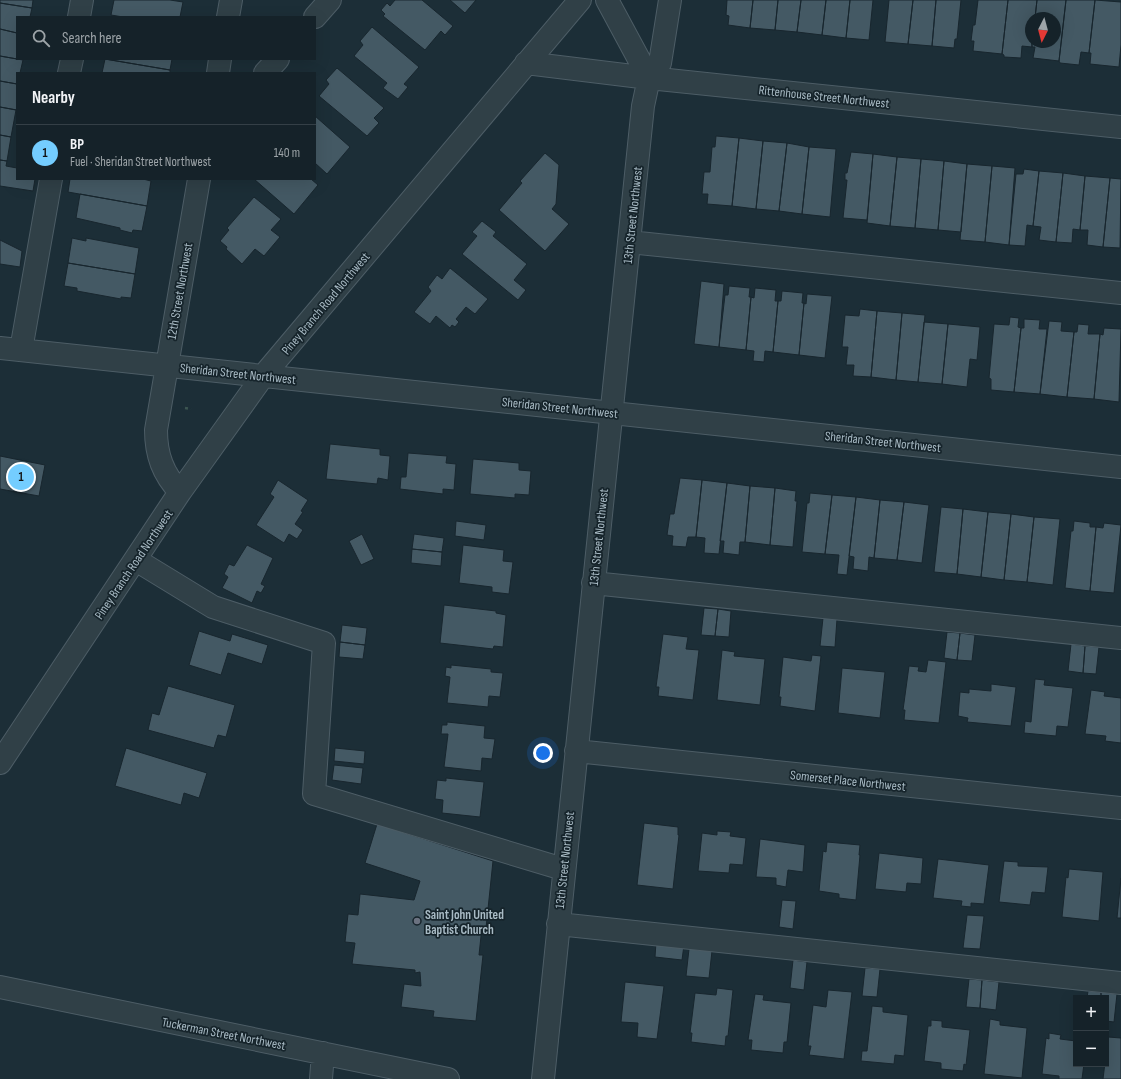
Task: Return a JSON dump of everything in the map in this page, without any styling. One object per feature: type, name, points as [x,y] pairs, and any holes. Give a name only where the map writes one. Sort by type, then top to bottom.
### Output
[{"type":"street","points":[[79,16],[82,0]]},
{"type":"street","points":[[228,16],[230,0]]},
{"type":"street","points":[[316,16],[330,0]]},
{"type":"street","name":"Piney Branch Road Northwest","points":[[0,763],[180,492],[263,376],[580,0]]},
{"type":"street","points":[[608,0],[649,78]]},
{"type":"street","name":"13th Street Northwest","points":[[543,1079],[563,869],[643,106],[649,78],[660,63],[670,0]]},
{"type":"street","points":[[69,72],[72,60]]},
{"type":"street","points":[[218,72],[220,60]]},
{"type":"street","points":[[266,72],[277,60]]},
{"type":"street","name":"Rittenhouse Street Northwest","points":[[526,63],[649,78],[1121,127]]},
{"type":"street","points":[[10,349],[51,180]]},
{"type":"street","name":"12th Street Northwest","points":[[180,492],[171,482],[164,470],[156,444],[156,430],[199,180]]},
{"type":"street","points":[[628,242],[1121,293]]},
{"type":"street","name":"Sheridan Street Northwest","points":[[10,349],[1121,467]]},
{"type":"street","points":[[136,560],[213,607],[324,643],[314,794],[563,869]]},
{"type":"street","points":[[593,583],[1121,638]]},
{"type":"street","name":"Somerset Place Northwest","points":[[576,751],[1121,808]]},
{"type":"street","points":[[558,924],[1121,983]]},
{"type":"street","name":"Tuckerman Street Northwest","points":[[0,987],[448,1079]]},
{"type":"street","points":[[321,1079],[323,1053]]},
{"type":"building","points":[[0,0],[33,0],[32,8],[0,3]]},
{"type":"building","points":[[114,0],[170,0],[183,2],[180,16],[111,15]]},
{"type":"building","points":[[395,0],[422,0],[453,26],[445,35],[441,31],[425,50],[383,16],[385,14],[381,10],[387,3],[390,6]]},
{"type":"building","points":[[450,0],[476,0],[465,13]]},
{"type":"building","points":[[727,0],[753,0],[750,28],[728,25],[729,16],[726,15]]},
{"type":"building","points":[[753,0],[778,0],[775,30],[750,28]]},
{"type":"building","points":[[778,0],[801,0],[797,32],[775,30]]},
{"type":"building","points":[[801,0],[826,0],[822,35],[797,32]]},
{"type":"building","points":[[826,0],[850,0],[846,38],[822,35]]},
{"type":"building","points":[[850,0],[873,0],[869,40],[846,38]]},
{"type":"building","points":[[889,0],[913,0],[908,44],[885,42]]},
{"type":"building","points":[[913,0],[936,0],[932,46],[908,44]]},
{"type":"building","points":[[936,0],[961,0],[957,39],[955,39],[954,48],[932,46]]},
{"type":"building","points":[[978,0],[1008,0],[1002,54],[973,51],[974,41],[971,41],[973,25],[975,25]]},
{"type":"building","points":[[1008,0],[1037,0],[1036,12],[1025,12],[1025,46],[1022,46],[1021,58],[1004,57],[1002,54]]},
{"type":"building","points":[[1037,0],[1066,0],[1061,44],[1061,12],[1036,12]]},
{"type":"building","points":[[1066,0],[1095,0],[1089,53],[1081,52],[1079,65],[1060,63]]},
{"type":"building","points":[[1095,0],[1121,2],[1121,45],[1119,67],[1090,64],[1091,53],[1089,53]]},
{"type":"building","points":[[0,3],[32,8],[30,16],[16,16],[16,33],[0,29]]},
{"type":"building","points":[[372,27],[419,67],[404,84],[408,87],[398,99],[383,88],[387,83],[354,56],[363,45],[360,41]]},
{"type":"building","points":[[0,29],[16,33],[16,59],[0,56]]},
{"type":"building","points":[[1035,48],[1060,48],[1059,61],[1033,58]]},
{"type":"building","points":[[0,56],[23,60],[20,72],[16,72],[16,84],[0,81]]},
{"type":"building","points":[[105,60],[170,70],[170,72],[102,72]]},
{"type":"building","points":[[111,60],[172,60],[170,70]]},
{"type":"building","points":[[337,68],[384,108],[374,118],[379,123],[367,136],[319,96],[329,84],[326,80]]},
{"type":"building","points":[[0,81],[16,84],[16,110],[0,107]]},
{"type":"building","points":[[0,107],[16,110],[11,137],[0,135]]},
{"type":"building","points":[[316,117],[350,147],[327,174],[316,164]]},
{"type":"building","points":[[0,135],[11,137],[7,161],[0,160]]},
{"type":"building","points":[[716,136],[739,138],[732,206],[707,204],[708,194],[702,194],[704,172],[710,172],[712,147],[715,147]]},
{"type":"building","points":[[739,138],[763,141],[756,209],[732,206]]},
{"type":"building","points":[[763,141],[787,143],[779,211],[756,209]]},
{"type":"building","points":[[787,143],[809,147],[802,214],[779,211]]},
{"type":"building","points":[[809,147],[836,149],[830,217],[802,214]]},
{"type":"building","points":[[851,152],[873,154],[867,220],[843,218],[847,180],[845,180],[845,173],[847,173]]},
{"type":"building","points":[[545,153],[559,165],[556,204],[552,209],[569,224],[545,251],[499,210],[522,183],[520,181]]},
{"type":"building","points":[[873,154],[897,157],[890,226],[867,223]]},
{"type":"building","points":[[897,157],[921,159],[915,228],[890,226]]},
{"type":"building","points":[[921,159],[944,161],[938,230],[915,228]]},
{"type":"building","points":[[0,160],[7,161],[6,166],[16,168],[16,180],[35,180],[33,191],[0,186]]},
{"type":"building","points":[[944,161],[967,164],[961,232],[938,230]]},
{"type":"building","points":[[967,164],[992,166],[985,242],[960,240]]},
{"type":"building","points":[[992,166],[1015,168],[1009,245],[985,242]]},
{"type":"building","points":[[1024,169],[1039,171],[1033,226],[1027,225],[1025,246],[1009,245],[1016,174],[1023,174]]},
{"type":"building","points":[[1039,171],[1063,173],[1056,242],[1039,240],[1041,227],[1033,226]]},
{"type":"building","points":[[1063,173],[1085,176],[1080,230],[1073,229],[1072,243],[1056,242]]},
{"type":"building","points":[[1085,176],[1110,178],[1103,247],[1087,245],[1088,230],[1080,230]]},
{"type":"building","points":[[1110,178],[1121,179],[1120,248],[1103,247]]},
{"type":"building","points":[[70,180],[151,181],[147,206],[68,192]]},
{"type":"building","points":[[255,180],[312,180],[318,185],[294,214]]},
{"type":"building","points":[[80,194],[147,206],[142,231],[133,230],[132,233],[120,230],[120,228],[76,218]]},
{"type":"building","points":[[254,197],[281,219],[271,230],[280,237],[264,256],[255,249],[242,264],[220,241],[229,230],[227,228]]},
{"type":"building","points":[[482,221],[496,232],[493,236],[527,264],[514,280],[526,290],[518,300],[462,254],[477,236],[472,232]]},
{"type":"building","points":[[72,238],[86,241],[86,238],[139,248],[135,274],[68,263]]},
{"type":"building","points":[[0,240],[22,251],[20,267],[0,264]]},
{"type":"building","points":[[68,263],[135,274],[131,298],[121,297],[121,299],[77,291],[77,288],[64,286]]},
{"type":"building","points":[[450,268],[488,299],[475,314],[466,307],[456,319],[459,322],[455,327],[452,325],[450,328],[436,316],[430,324],[414,312],[431,291],[428,287],[437,275],[442,279]]},
{"type":"building","points":[[701,281],[724,284],[719,347],[694,344]]},
{"type":"building","points":[[729,286],[750,288],[749,297],[751,297],[746,350],[719,347],[725,295],[728,295]]},
{"type":"building","points":[[755,288],[776,290],[775,301],[778,301],[773,352],[765,351],[764,362],[753,361],[754,351],[746,350],[751,297],[754,298]]},
{"type":"building","points":[[782,291],[803,293],[802,303],[804,303],[799,355],[773,352],[778,301],[781,301]]},
{"type":"building","points":[[807,294],[832,296],[825,358],[799,355],[804,303],[806,304]]},
{"type":"building","points":[[860,309],[877,311],[871,377],[853,376],[854,365],[846,365],[848,347],[842,347],[845,315],[859,316]]},
{"type":"building","points":[[877,311],[902,313],[896,380],[871,377]]},
{"type":"building","points":[[902,313],[925,315],[918,382],[896,380]]},
{"type":"building","points":[[1010,317],[1019,318],[1018,327],[1021,328],[1014,392],[991,390],[991,379],[989,378],[994,324],[1009,325]]},
{"type":"building","points":[[1024,319],[1040,320],[1039,329],[1047,329],[1040,394],[1014,392],[1021,328],[1024,328]]},
{"type":"building","points":[[1049,321],[1062,322],[1061,331],[1074,332],[1067,397],[1040,394]]},
{"type":"building","points":[[924,322],[948,324],[942,384],[918,382]]},
{"type":"building","points":[[948,324],[980,327],[977,360],[970,359],[967,387],[942,384]]},
{"type":"building","points":[[1078,324],[1089,325],[1088,334],[1100,334],[1094,399],[1067,397],[1074,332],[1077,332]]},
{"type":"building","points":[[1104,328],[1121,329],[1119,402],[1094,399],[1100,334],[1103,335]]},
{"type":"building","points":[[330,444],[380,449],[380,455],[390,456],[388,480],[378,478],[377,484],[326,479]]},
{"type":"building","points":[[408,453],[447,456],[446,463],[456,464],[454,490],[443,489],[443,494],[400,489],[401,477],[406,477]]},
{"type":"building","points":[[0,456],[45,465],[39,496],[0,489]]},
{"type":"building","points":[[473,459],[519,463],[519,470],[531,471],[529,495],[515,494],[515,498],[470,494]]},
{"type":"building","points":[[680,478],[702,480],[696,537],[688,537],[686,547],[672,546],[673,536],[667,535],[670,514],[674,514]]},
{"type":"building","points":[[278,480],[308,500],[301,511],[303,512],[295,524],[303,530],[297,539],[289,534],[284,543],[256,525],[274,497],[270,494]]},
{"type":"building","points":[[702,480],[727,483],[719,554],[704,553],[705,538],[696,537]]},
{"type":"building","points":[[727,483],[750,486],[745,542],[740,542],[739,555],[723,553],[724,541],[720,541]]},
{"type":"building","points":[[750,486],[775,488],[770,545],[745,542]]},
{"type":"building","points":[[775,488],[796,491],[795,501],[797,501],[793,547],[770,545]]},
{"type":"building","points":[[810,493],[832,495],[825,554],[802,552],[807,503],[809,503]]},
{"type":"building","points":[[832,495],[856,497],[847,575],[837,574],[839,555],[825,554]]},
{"type":"building","points":[[856,497],[880,500],[874,558],[869,557],[868,571],[853,569],[854,557],[849,556]]},
{"type":"building","points":[[880,500],[904,502],[897,560],[874,558]]},
{"type":"building","points":[[904,502],[929,505],[922,563],[897,560]]},
{"type":"building","points":[[941,507],[963,509],[957,574],[934,572]]},
{"type":"building","points":[[963,509],[988,512],[981,577],[957,574]]},
{"type":"building","points":[[988,512],[1011,514],[1004,580],[981,577]]},
{"type":"building","points":[[1011,514],[1034,517],[1027,582],[1004,580]]},
{"type":"building","points":[[1034,517],[1060,519],[1053,585],[1027,582]]},
{"type":"building","points":[[456,521],[486,525],[484,540],[455,536]]},
{"type":"building","points":[[1074,521],[1090,523],[1090,527],[1096,527],[1090,591],[1065,588],[1071,531],[1073,531]]},
{"type":"building","points":[[1104,523],[1121,525],[1114,593],[1090,591],[1096,527],[1103,528]]},
{"type":"building","points":[[362,534],[374,559],[361,565],[349,541]]},
{"type":"building","points":[[414,534],[444,538],[442,552],[412,549]]},
{"type":"building","points":[[247,545],[273,558],[261,584],[265,586],[261,593],[257,591],[252,603],[222,588],[228,577],[224,574],[229,564],[234,566]]},
{"type":"building","points":[[463,545],[504,550],[503,561],[513,562],[509,594],[492,592],[492,587],[459,583]]},
{"type":"building","points":[[412,549],[442,552],[441,566],[411,563]]},
{"type":"building","points":[[444,605],[496,611],[496,613],[506,615],[503,647],[494,646],[493,649],[440,643]]},
{"type":"building","points":[[704,608],[718,609],[715,636],[701,635]]},
{"type":"building","points":[[718,609],[731,611],[729,637],[715,636]]},
{"type":"building","points":[[823,618],[837,619],[835,647],[820,646]]},
{"type":"building","points":[[342,625],[367,628],[365,645],[340,642]]},
{"type":"building","points":[[199,631],[230,641],[232,634],[268,645],[262,664],[228,653],[221,675],[189,665]]},
{"type":"building","points":[[947,632],[960,633],[957,660],[944,658]]},
{"type":"building","points":[[960,633],[975,635],[972,661],[957,660]]},
{"type":"building","points":[[663,634],[688,637],[686,649],[699,650],[693,700],[658,696],[659,687],[656,687]]},
{"type":"building","points":[[340,642],[365,645],[363,659],[339,657]]},
{"type":"building","points":[[1071,644],[1085,646],[1083,673],[1068,671]]},
{"type":"building","points":[[1085,646],[1099,647],[1096,674],[1083,673]]},
{"type":"building","points":[[722,650],[735,652],[734,656],[765,659],[760,705],[717,700]]},
{"type":"building","points":[[812,655],[821,656],[815,711],[780,706],[781,697],[779,697],[783,657],[811,661]]},
{"type":"building","points":[[928,660],[946,662],[939,723],[904,720],[905,710],[903,710],[909,666],[919,667],[918,671],[926,672]]},
{"type":"building","points":[[451,665],[491,669],[491,672],[503,673],[500,697],[489,696],[488,707],[447,703],[450,677],[445,676],[446,667],[451,668]]},
{"type":"building","points":[[842,668],[885,672],[880,718],[838,713]]},
{"type":"building","points":[[1035,679],[1045,680],[1044,685],[1073,688],[1068,727],[1057,726],[1056,736],[1024,733],[1025,721],[1031,722]]},
{"type":"building","points":[[991,684],[1016,687],[1011,726],[967,722],[968,718],[958,716],[960,692],[969,693],[969,689],[991,691]]},
{"type":"building","points":[[168,686],[235,705],[226,737],[218,735],[214,748],[148,730],[152,713],[159,715]]},
{"type":"building","points":[[1091,690],[1105,692],[1104,696],[1121,698],[1121,743],[1105,741],[1106,736],[1085,734]]},
{"type":"building","points":[[447,722],[485,726],[484,738],[495,739],[492,759],[482,758],[481,771],[444,767],[448,734],[441,734],[442,725],[447,725]]},
{"type":"building","points":[[126,748],[207,773],[199,798],[184,793],[181,805],[115,786]]},
{"type":"building","points":[[335,748],[365,751],[364,764],[334,761]]},
{"type":"building","points":[[334,765],[363,768],[361,784],[332,780]]},
{"type":"building","points":[[446,778],[484,782],[480,817],[442,813],[443,800],[435,799],[437,780],[446,781]]},
{"type":"building","points":[[644,823],[678,827],[679,835],[673,889],[637,885]]},
{"type":"building","name":"Saint John United Baptist Church","points":[[377,824],[493,861],[486,928],[482,927],[479,955],[483,955],[476,1021],[433,1017],[434,1011],[401,1007],[404,984],[421,986],[420,972],[415,973],[415,970],[352,964],[355,943],[345,942],[348,914],[358,915],[360,894],[414,900],[420,881],[365,863]]},
{"type":"building","points":[[717,831],[731,832],[730,836],[746,838],[743,865],[730,864],[729,873],[698,871],[702,833],[717,835]]},
{"type":"building","points":[[760,839],[805,845],[803,872],[788,870],[786,887],[776,885],[776,878],[756,877]]},
{"type":"building","points":[[827,842],[860,845],[856,900],[839,898],[839,894],[819,891],[823,851],[826,852]]},
{"type":"building","points":[[879,853],[923,858],[921,884],[907,883],[906,892],[875,889]]},
{"type":"building","points":[[938,859],[989,865],[984,904],[971,903],[971,907],[961,906],[962,901],[933,898]]},
{"type":"building","points":[[1004,861],[1018,862],[1018,866],[1048,867],[1045,893],[1032,892],[1030,905],[999,902]]},
{"type":"building","points":[[1069,869],[1103,872],[1099,921],[1062,917],[1066,877],[1068,878]]},
{"type":"building","points":[[1121,878],[1121,918],[1117,918]]},
{"type":"building","points":[[782,900],[796,901],[793,929],[779,927]]},
{"type":"building","points":[[967,915],[984,916],[980,949],[963,948]]},
{"type":"building","points":[[656,942],[684,945],[682,960],[655,957]]},
{"type":"building","points":[[689,949],[712,951],[709,978],[686,976]]},
{"type":"building","points":[[793,960],[807,962],[804,990],[790,988]]},
{"type":"building","points":[[865,968],[880,969],[877,997],[862,996]]},
{"type":"building","points":[[969,979],[982,980],[980,1008],[966,1007]]},
{"type":"building","points":[[982,980],[999,982],[996,1010],[980,1008]]},
{"type":"building","points":[[625,982],[664,986],[657,1039],[637,1037],[638,1023],[621,1022]]},
{"type":"building","points":[[717,988],[733,990],[728,1036],[726,1036],[725,1046],[691,1042],[692,1033],[690,1033],[695,993],[716,995]]},
{"type":"building","points":[[828,990],[852,992],[844,1059],[809,1055],[811,1046],[808,1046],[813,1005],[826,1007]]},
{"type":"building","points":[[1088,991],[1101,992],[1101,995],[1087,995]]},
{"type":"building","points":[[1101,992],[1117,994],[1114,1022],[1109,1021],[1109,995],[1101,995]]},
{"type":"building","points":[[755,994],[764,995],[763,1000],[791,1003],[787,1042],[784,1042],[783,1053],[751,1050],[752,1040],[748,1040]]},
{"type":"building","points":[[872,1006],[883,1007],[883,1012],[908,1015],[904,1056],[895,1055],[894,1064],[861,1061],[862,1051],[867,1051]]},
{"type":"building","points":[[990,1019],[1000,1021],[1000,1025],[1027,1028],[1022,1078],[984,1074]]},
{"type":"building","points":[[931,1020],[942,1021],[942,1027],[970,1030],[966,1065],[964,1064],[963,1071],[941,1069],[941,1063],[924,1061],[928,1026],[931,1026]]},
{"type":"building","points":[[1049,1033],[1061,1035],[1060,1039],[1073,1041],[1073,1067],[1084,1067],[1082,1079],[1059,1079],[1059,1076],[1042,1074],[1046,1038],[1049,1039]]},
{"type":"building","points":[[1109,1037],[1121,1038],[1121,1079],[1103,1079],[1104,1067],[1109,1067]]},
{"type":"place","name":"BP","points":[[21,477]]},
{"type":"place","name":"Saint John United Baptist Church","points":[[417,921]]}]
